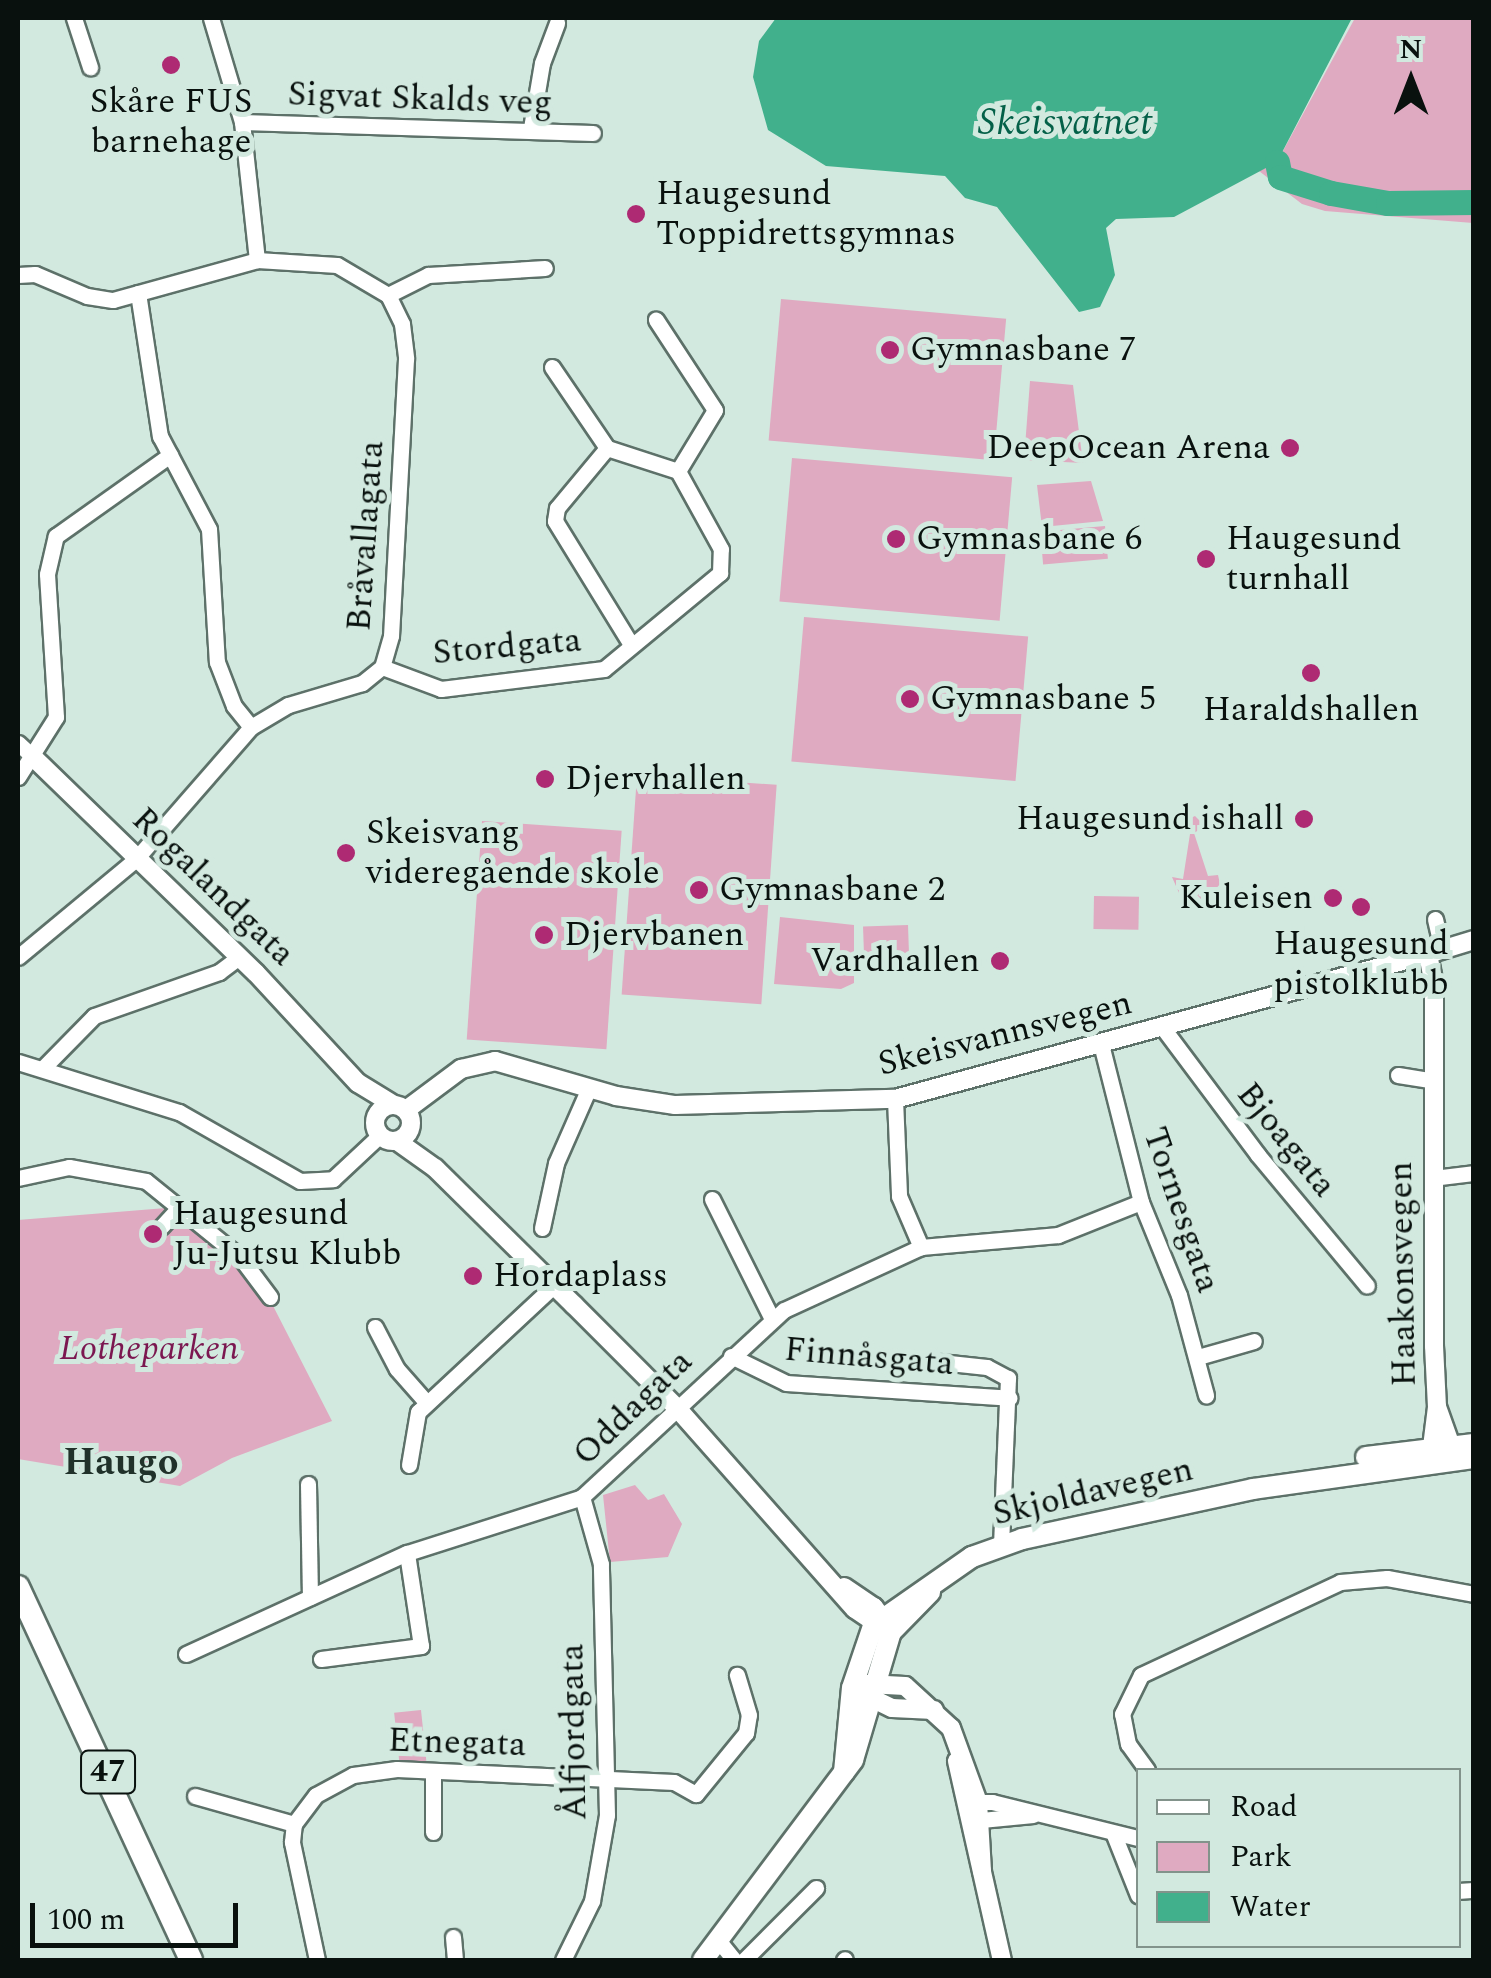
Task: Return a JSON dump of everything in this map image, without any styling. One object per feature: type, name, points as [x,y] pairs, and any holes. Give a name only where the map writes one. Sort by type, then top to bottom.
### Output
[{"type":"main road","name":"Skjoldavegen","points":[[844,1772],[852,1688],[882,1625],[952,1569],[1000,1545],[1254,1489],[1350,1460],[1474,1444]]},
{"type":"main road","name":"Skjoldavegen","points":[[1442,1451],[1474,1458]]},
{"type":"main road","name":"47","points":[[18,1586],[191,1960]]},
{"type":"main road","name":"47","points":[[18,1611],[181,1960]]},
{"type":"main road","name":"Skjoldavegen","points":[[704,1960],[844,1772],[864,1737],[876,1691],[882,1625]]},
{"type":"street","points":[[74,18],[90,68]]},
{"type":"street","points":[[212,18],[242,122],[257,260]]},
{"type":"street","points":[[531,128],[542,63],[558,23]]},
{"type":"street","name":"Sigvat Skalds veg","points":[[242,122],[531,128],[594,133]]},
{"type":"street","points":[[18,275],[44,276],[100,300],[257,260],[337,265],[388,295],[428,276],[544,268]]},
{"type":"street","points":[[138,293],[154,415],[170,455],[204,513],[217,662],[234,706],[252,727]]},
{"type":"street","name":"Bråvallagata","points":[[18,957],[136,859],[252,727],[288,705],[362,684],[382,666],[392,636],[406,358],[402,324],[388,295]]},
{"type":"street","points":[[552,367],[607,448],[678,471],[715,410],[656,320]]},
{"type":"street","name":"Stordgata","points":[[607,448],[557,508],[555,521],[630,643]]},
{"type":"street","points":[[18,777],[56,717],[47,574],[56,536],[170,455]]},
{"type":"street","name":"Stordgata","points":[[382,666],[441,688],[604,669],[724,563],[678,471]]},
{"type":"street","name":"Rogalandgata","points":[[18,743],[239,957],[358,1083],[390,1132]]},
{"type":"street","points":[[1435,919],[1435,952],[1474,940]]},
{"type":"street","name":"Skeisvannsvegen","points":[[390,1132],[380,1109],[400,1107],[477,1064],[514,1064],[589,1088],[710,1106],[895,1098],[1435,952]]},
{"type":"street","name":"Haakonsvegen","points":[[1435,952],[1433,1178],[1437,1407],[1442,1451]]},
{"type":"street","points":[[42,1069],[68,1035],[94,1016],[218,972],[239,957]]},
{"type":"street","name":"Bjoagata","points":[[1164,1028],[1258,1156],[1366,1286]]},
{"type":"street","name":"Tornesgata","points":[[1102,1044],[1141,1202],[1198,1357],[1206,1395]]},
{"type":"street","points":[[18,1062],[214,1127],[300,1181],[333,1180],[390,1132],[400,1107]]},
{"type":"street","points":[[1398,1074],[1435,1081]]},
{"type":"street","name":"Rogalandgata","points":[[358,1083],[400,1107]]},
{"type":"street","points":[[542,1228],[556,1163],[589,1088]]},
{"type":"street","points":[[895,1098],[899,1196],[921,1247]]},
{"type":"street","points":[[390,1132],[436,1168],[554,1284],[677,1408],[839,1585],[882,1625]]},
{"type":"street","points":[[18,1178],[68,1168],[146,1181],[240,1257],[270,1297]]},
{"type":"street","points":[[1433,1178],[1474,1172]]},
{"type":"street","name":"Finnåsgata","points":[[712,1199],[771,1317]]},
{"type":"street","name":"Oddagata","points":[[186,1654],[407,1553],[582,1497],[771,1317],[921,1247],[1058,1235],[1141,1202]]},
{"type":"street","points":[[160,1227],[179,1208]]},
{"type":"street","points":[[409,1465],[412,1425],[427,1403],[554,1284]]},
{"type":"street","points":[[374,1327],[397,1370],[427,1403]]},
{"type":"street","points":[[1198,1357],[1254,1340]]},
{"type":"street","name":"Finnåsgata","points":[[731,1356],[758,1375],[786,1383],[1009,1398]]},
{"type":"street","points":[[932,1361],[1001,1372],[1009,1398],[1000,1545]]},
{"type":"street","points":[[308,1484],[310,1596]]},
{"type":"street","name":"Ålfjordgata","points":[[564,1960],[600,1874],[608,1780],[601,1564],[582,1497]]},
{"type":"street","points":[[321,1659],[421,1646],[407,1553]]},
{"type":"street","points":[[1146,1768],[1128,1744],[1122,1714],[1141,1675],[1340,1582],[1386,1578],[1474,1594]]},
{"type":"street","name":"Etnegata","points":[[294,1824],[316,1796],[354,1775],[433,1771],[674,1782],[696,1794],[746,1733],[748,1715],[737,1675]]},
{"type":"street","points":[[852,1688],[876,1691],[934,1710],[954,1736],[975,1811],[982,1871],[1002,1960]]},
{"type":"street","points":[[433,1771],[433,1832]]},
{"type":"street","points":[[195,1796],[294,1824],[292,1858],[317,1960]]},
{"type":"street","points":[[975,1811],[1033,1815],[1136,1838]]},
{"type":"street","points":[[1114,1835],[1136,1890]]},
{"type":"street","points":[[744,1960],[816,1888]]},
{"type":"street","points":[[453,1936],[455,1960]]},
{"type":"street","points":[[718,1940],[734,1960]]},
{"type":"green space","points":[[1355,18],[1473,18],[1473,223],[1325,211],[1302,204],[1259,171],[1277,162]]},
{"type":"green space","name":"Gymnasbane 7","points":[[781,299],[1006,319],[994,460],[769,440]]},
{"type":"green space","points":[[1030,381],[1073,385],[1083,463],[1024,460]]},
{"type":"green space","name":"Gymnasbane 6","points":[[792,458],[1012,477],[1000,621],[779,601]]},
{"type":"green space","points":[[1091,481],[1103,521],[1042,527],[1037,485]]},
{"type":"green space","points":[[1105,526],[1108,559],[1043,565],[1040,532]]},
{"type":"green space","name":"Gymnasbane 5","points":[[804,617],[1028,637],[1016,781],[791,761]]},
{"type":"green space","name":"Gymnasbane 2","points":[[637,775],[777,785],[761,1004],[622,994]]},
{"type":"green space","points":[[1195,816],[1205,826],[1194,833],[1208,876],[1218,875],[1220,884],[1208,898],[1183,902],[1172,877],[1183,879],[1190,834],[1178,832],[1182,822]]},
{"type":"green space","name":"Djervbanen","points":[[482,821],[622,831],[606,1049],[467,1039]]},
{"type":"green space","points":[[1094,896],[1139,897],[1138,930],[1093,929]]},
{"type":"green space","points":[[780,917],[854,925],[854,983],[841,989],[774,984]]},
{"type":"green space","points":[[908,925],[909,954],[864,956],[863,927]]},
{"type":"green space","name":"Lotheparken","points":[[166,1208],[191,1215],[269,1298],[332,1421],[232,1458],[180,1486],[18,1459],[18,1220]]},
{"type":"green space","points":[[635,1485],[648,1500],[664,1494],[682,1524],[668,1557],[610,1562],[603,1495]]},
{"type":"green space","points":[[421,1710],[426,1761],[399,1764],[394,1713]]},
{"type":"water","name":"Skeisvatnet","points":[[776,18],[1352,18],[1277,162],[1174,217],[1116,219],[1106,228],[1115,275],[1100,307],[1079,312],[997,207],[965,198],[945,176],[826,166],[768,130],[753,77],[759,41]]},
{"type":"waterway","points":[[1277,162],[1280,177],[1331,193],[1388,203],[1474,202]]},
{"type":"place","name":"Skåre FUS barnehage","points":[[171,65]]},
{"type":"place","name":"Haugesund Toppidrettsgymnas","points":[[636,214]]},
{"type":"place","name":"Gymnasbane 7","points":[[890,350]]},
{"type":"place","name":"DeepOcean Arena","points":[[1290,448]]},
{"type":"place","name":"Gymnasbane 6","points":[[896,539]]},
{"type":"place","name":"Haugesund turnhall","points":[[1206,559]]},
{"type":"place","name":"Haraldshallen","points":[[1311,673]]},
{"type":"place","name":"Gymnasbane 5","points":[[910,699]]},
{"type":"place","name":"Djervhallen","points":[[545,779]]},
{"type":"place","name":"Haugesund ishall","points":[[1304,819]]},
{"type":"place","name":"Skeisvang videregående skole","points":[[346,853]]},
{"type":"place","name":"Gymnasbane 2","points":[[699,890]]},
{"type":"place","name":"Kuleisen","points":[[1333,898]]},
{"type":"place","name":"Haugesund pistolklubb","points":[[1361,907]]},
{"type":"place","name":"Djervbanen","points":[[544,935]]},
{"type":"place","name":"Vardhallen","points":[[1000,961]]},
{"type":"place","name":"Haugesund Ju-Jutsu Klubb","points":[[153,1234]]},
{"type":"place","name":"Hordaplass","points":[[473,1276]]},
{"type":"district","name":"Haugo","points":[[121,1464]]}]
